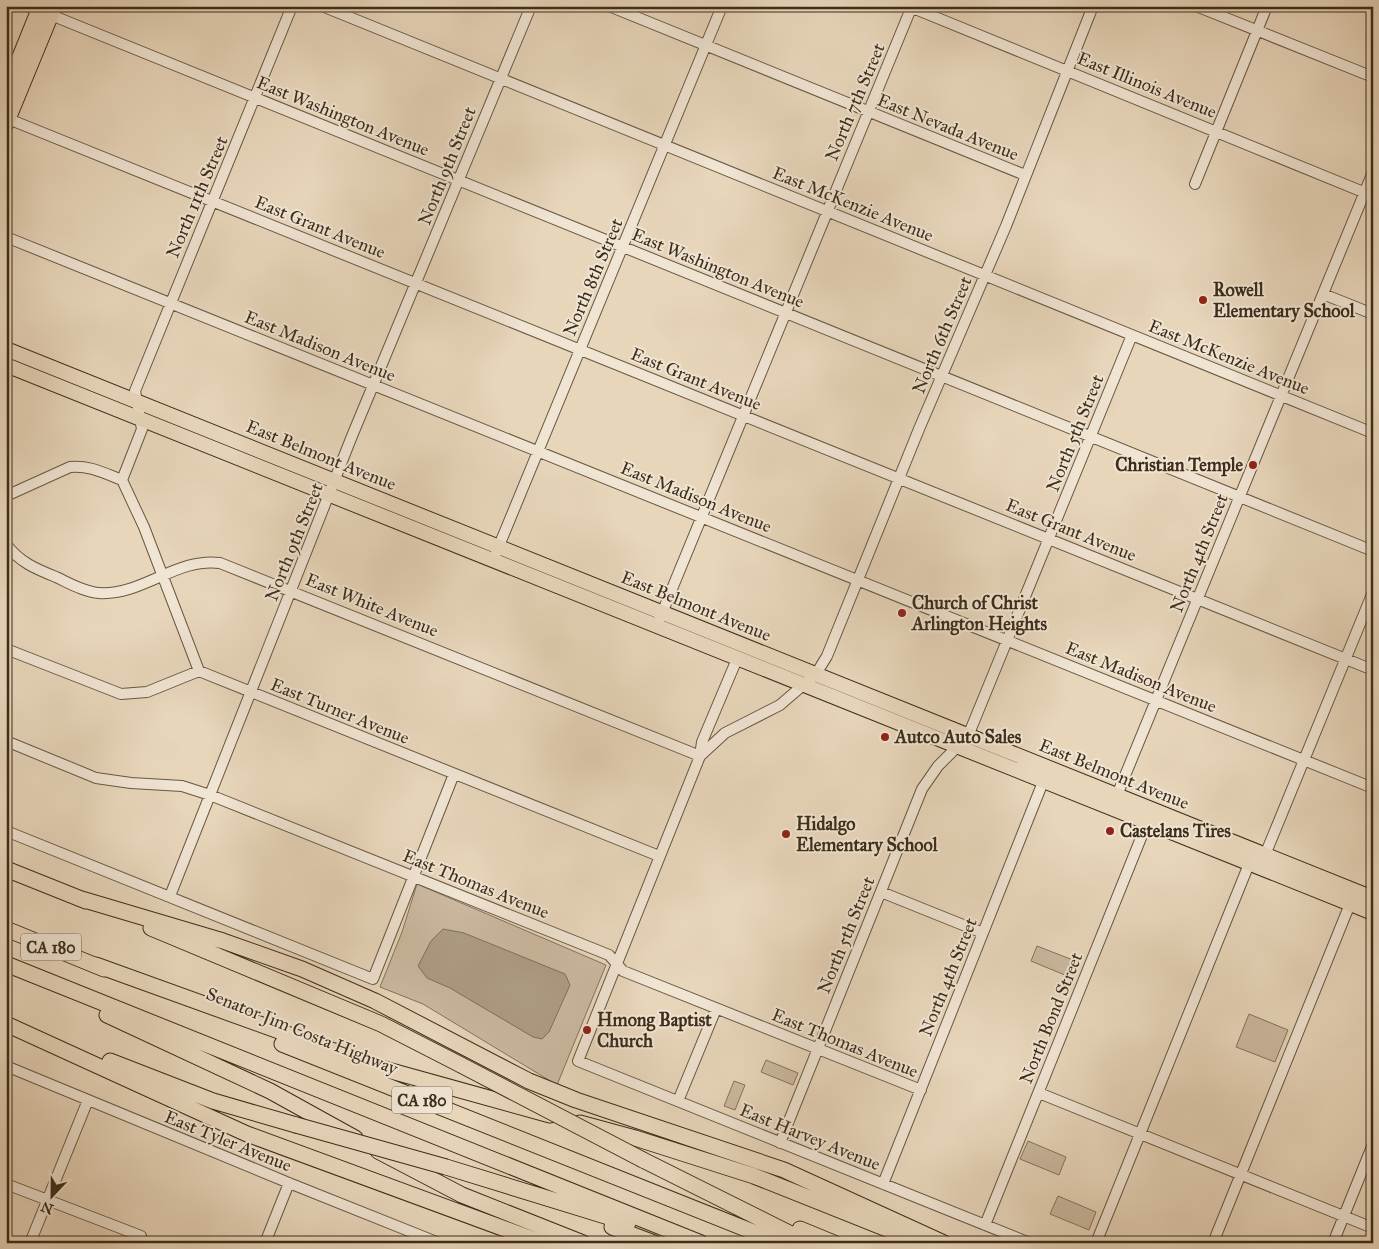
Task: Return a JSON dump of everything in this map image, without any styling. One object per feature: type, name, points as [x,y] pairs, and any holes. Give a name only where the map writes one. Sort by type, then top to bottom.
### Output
[{"type":"highway","points":[[6,869],[381,1024],[643,1160],[809,1243]]},
{"type":"highway","points":[[78,898],[216,939],[302,969],[375,1002],[529,1081],[576,1100],[784,1170],[944,1243]]},
{"type":"highway","name":"Senator Jim Costa Highway","points":[[6,929],[331,1064],[781,1243]]},
{"type":"highway","points":[[96,965],[384,1069],[635,1138],[754,1176],[922,1243]]},
{"type":"highway","points":[[6,966],[270,1091],[448,1189],[583,1243]]},
{"type":"highway","name":"CA 180","points":[[6,966],[701,1243]]},
{"type":"highway","points":[[6,1019],[183,1090],[296,1125],[475,1175],[692,1243]]},
{"type":"highway","points":[[6,1024],[264,1142],[543,1243]]},
{"type":"highway","points":[[695,1158],[809,1203],[895,1243]]},
{"type":"highway","points":[[475,1175],[654,1243]]},
{"type":"highway","points":[[711,1194],[834,1243]]},
{"type":"main road","points":[[6,90],[43,9]]},
{"type":"main road","points":[[7,121],[43,9]]},
{"type":"main road","name":"East Belmont Avenue","points":[[6,349],[968,736],[1114,802],[1147,823],[1249,864],[1353,898],[1373,898]]},
{"type":"main road","name":"East Belmont Avenue","points":[[6,364],[956,748],[1044,782],[1114,802],[1215,835],[1265,855],[1353,898],[1373,913]]},
{"type":"main road","points":[[1147,823],[1154,818],[1185,830],[1215,835]]},
{"type":"street","name":"North 11th Street","points":[[137,401],[135,391],[292,6]]},
{"type":"street","name":"East McKenzie Avenue","points":[[322,6],[1373,433]]},
{"type":"street","name":"North 9th Street","points":[[170,896],[336,482],[352,436],[375,385],[531,6]]},
{"type":"street","name":"East Nevada Avenue","points":[[609,6],[1025,175]]},
{"type":"street","name":"North 8th Street","points":[[493,560],[722,6]]},
{"type":"street","name":"North 6th Street","points":[[816,674],[838,632],[857,580],[985,276],[1093,6]]},
{"type":"street","points":[[1196,6],[1373,78]]},
{"type":"street","points":[[1195,184],[1267,6]]},
{"type":"street","name":"East Illinois Avenue","points":[[911,7],[1369,194]]},
{"type":"street","name":"North 7th Street","points":[[656,626],[911,7]]},
{"type":"street","name":"East Washington Avenue","points":[[43,9],[256,98],[1373,551]]},
{"type":"street","name":"East Grant Avenue","points":[[7,121],[212,201],[1373,670]]},
{"type":"street","name":"North 4th Street","points":[[1114,802],[1323,294],[1369,194],[1373,172]]},
{"type":"street","name":"East Madison Avenue","points":[[6,237],[1373,788]]},
{"type":"street","points":[[1323,294],[1373,314]]},
{"type":"street","name":"North 5th Street","points":[[780,1142],[922,789],[935,770],[968,736],[1132,335]]},
{"type":"street","points":[[122,480],[142,430],[137,401]]},
{"type":"street","points":[[6,496],[70,467],[92,468],[122,480],[144,527],[199,671],[147,692],[121,694],[6,649]]},
{"type":"street","name":"East White Avenue","points":[[6,544],[20,560],[31,567],[85,590],[97,593],[122,590],[187,565],[210,561],[231,566],[700,756]]},
{"type":"street","points":[[1265,855],[1373,592]]},
{"type":"street","points":[[617,963],[700,756],[702,742],[737,659]]},
{"type":"street","name":"East Turner Avenue","points":[[199,671],[659,856]]},
{"type":"street","points":[[700,756],[726,733],[774,709],[816,674]]},
{"type":"street","name":"East Thomas Avenue","points":[[6,741],[96,778],[131,783],[182,786],[210,795],[609,955],[623,971],[921,1090]]},
{"type":"street","points":[[6,831],[373,979],[454,774]]},
{"type":"street","name":"North 4th Street","points":[[883,1184],[1044,782]]},
{"type":"street","name":"North Bond Street","points":[[985,1225],[1147,823]]},
{"type":"street","points":[[1096,1243],[1249,864]]},
{"type":"street","points":[[881,892],[983,933]]},
{"type":"street","points":[[1213,1243],[1353,898]]},
{"type":"street","name":"East Harvey Avenue","points":[[617,963],[578,1061],[1030,1243]]},
{"type":"street","points":[[678,1101],[716,1008]]},
{"type":"street","name":"East Tyler Avenue","points":[[6,1066],[289,1184],[439,1243]]},
{"type":"street","points":[[1039,1093],[1373,1228]]},
{"type":"street","points":[[30,1243],[88,1100]]},
{"type":"street","points":[[1333,1243],[1373,1144]]},
{"type":"street","points":[[6,1184],[141,1236]]},
{"type":"street","points":[[265,1243],[289,1184]]},
{"type":"shaded area","points":[[417,884],[606,965],[557,1085],[423,1004],[380,987],[402,932]]},
{"type":"shaded area","points":[[443,929],[464,933],[565,974],[570,985],[549,1032],[542,1039],[533,1037],[450,988],[427,978],[418,966],[431,941]]},
{"type":"shaded area","points":[[1037,946],[1078,962],[1072,978],[1031,961]]},
{"type":"shaded area","points":[[1249,1014],[1288,1030],[1275,1062],[1236,1047]]},
{"type":"shaded area","points":[[766,1060],[798,1073],[793,1085],[761,1072]]},
{"type":"shaded area","points":[[734,1081],[745,1085],[735,1110],[724,1106]]},
{"type":"shaded area","points":[[1028,1141],[1066,1157],[1059,1175],[1020,1159]]},
{"type":"shaded area","points":[[1058,1196],[1096,1212],[1089,1230],[1050,1214]]},
{"type":"place","name":"Rowell Elementary School","points":[[1203,300]]},
{"type":"place","name":"Christian Temple","points":[[1253,465]]},
{"type":"place","name":"Church of Christ Arlington Heights","points":[[902,613]]},
{"type":"place","name":"Autco Auto Sales","points":[[885,737]]},
{"type":"place","name":"Castelans Tires","points":[[1110,831]]},
{"type":"place","name":"Hidalgo Elementary School","points":[[786,834]]},
{"type":"place","name":"Hmong Baptist Church","points":[[587,1030]]}]
